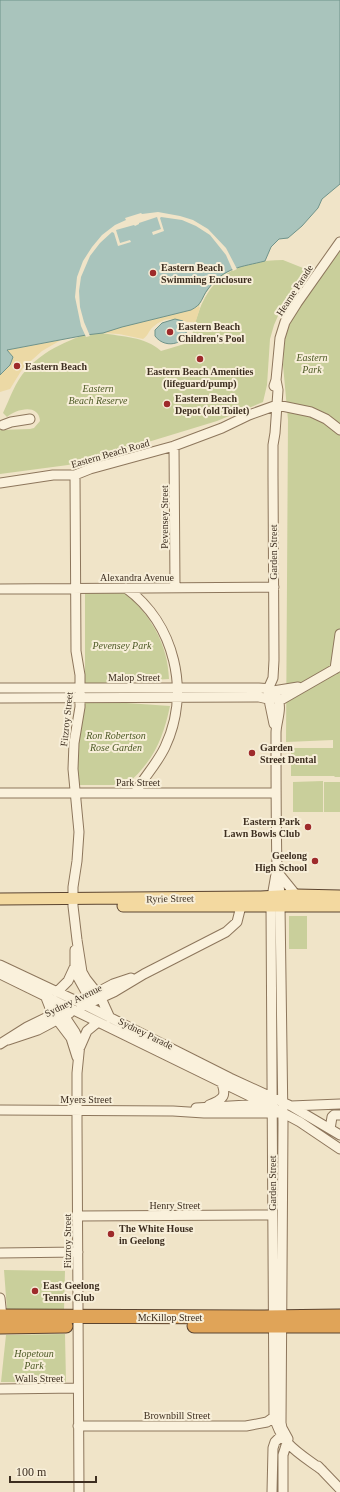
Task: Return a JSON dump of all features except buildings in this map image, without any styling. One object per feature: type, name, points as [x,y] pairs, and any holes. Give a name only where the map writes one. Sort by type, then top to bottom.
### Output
[{"type":"highway","name":"McKillop Street","points":[[278,1322],[340,1316]]},
{"type":"highway","name":"McKillop Street","points":[[1,1320],[78,1322],[278,1322],[340,1326]]},
{"type":"main road","name":"Ryrie Street","points":[[0,899],[73,903],[241,906],[276,901],[296,895],[340,896]]},
{"type":"main road","name":"Ryrie Street","points":[[0,906],[73,903],[276,901],[340,906]]},
{"type":"street","name":"Hearne Parade","points":[[273,410],[278,390],[276,380],[280,338],[285,322],[340,242]]},
{"type":"street","points":[[273,410],[292,407],[311,412],[326,419],[340,430]]},
{"type":"street","name":"Eastern Beach Road","points":[[0,483],[53,476],[75,475],[90,469],[174,446],[222,428],[244,417],[273,410]]},
{"type":"street","points":[[273,410],[283,410],[308,415],[340,434]]},
{"type":"street","name":"Garden Street","points":[[273,410],[270,431],[273,445],[274,660],[278,680],[271,690],[268,699],[271,705],[276,730]]},
{"type":"street","points":[[3,425],[30,419]]},
{"type":"street","name":"Pevensey Street","points":[[174,446],[175,588]]},
{"type":"street","name":"Fitzroy Street","points":[[75,475],[76,655],[80,675],[80,707],[74,753],[79,841],[73,903],[82,972],[71,1038],[78,1062]]},
{"type":"street","name":"Alexandra Avenue","points":[[0,589],[274,587]]},
{"type":"street","points":[[126,588],[144,604],[156,618],[164,633],[174,659],[177,688],[175,719],[165,747],[157,762],[135,793]]},
{"type":"street","points":[[278,701],[338,668],[340,634]]},
{"type":"street","name":"Malop Street","points":[[0,698],[177,688],[271,690],[289,689],[307,684]]},
{"type":"street","name":"Malop Street","points":[[0,688],[177,698],[259,697],[268,699]]},
{"type":"street","points":[[218,688],[218,697]]},
{"type":"street","name":"Garden Street","points":[[271,690],[277,696],[278,701],[275,793],[276,901],[271,951],[277,1006],[282,1078],[286,1106],[282,1138],[278,1322],[278,1417],[284,1440]]},
{"type":"street","name":"Park Street","points":[[0,793],[275,793]]},
{"type":"street","points":[[276,871],[296,895]]},
{"type":"street","name":"Garden Street","points":[[276,901],[281,951],[271,1105],[272,1215],[278,1322]]},
{"type":"street","name":"Sydney Avenue","points":[[4,1042],[32,1032],[122,981],[144,974],[226,932],[237,922],[241,906]]},
{"type":"street","name":"Fitzroy Street","points":[[77,940],[74,953],[74,968],[78,1037],[80,1047]]},
{"type":"street","points":[[271,951],[281,951]]},
{"type":"street","name":"Sydney Parade","points":[[0,965],[57,992],[98,1022],[271,1105],[286,1106]]},
{"type":"street","name":"Fitzroy Street","points":[[57,992],[68,981],[74,968]]},
{"type":"street","name":"Sydney Parade","points":[[0,974],[44,995],[110,1018],[271,1105]]},
{"type":"street","name":"Fitzroy Street","points":[[44,995],[47,1004],[77,1006],[110,1018]]},
{"type":"street","name":"Fitzroy Street","points":[[79,1492],[78,1062],[80,1047],[87,1031],[98,1022]]},
{"type":"street","points":[[272,1078],[282,1078]]},
{"type":"street","points":[[202,1107],[223,1098],[224,1090],[221,1081]]},
{"type":"street","points":[[271,1105],[286,1106],[340,1104]]},
{"type":"street","name":"Myers Street","points":[[173,1111],[202,1107],[271,1105]]},
{"type":"street","name":"Myers Street","points":[[0,1110],[173,1111],[204,1113],[271,1105]]},
{"type":"street","points":[[286,1106],[340,1135]]},
{"type":"street","points":[[286,1106],[300,1122],[340,1149]]},
{"type":"street","points":[[330,1129],[332,1117],[334,1115],[340,1115]]},
{"type":"street","points":[[272,1138],[282,1138]]},
{"type":"street","name":"Henry Street","points":[[78,1216],[272,1215]]},
{"type":"street","points":[[0,1253],[78,1252]]},
{"type":"street","points":[[0,1298],[1,1320]]},
{"type":"street","name":"Walls Street","points":[[0,1389],[78,1388]]},
{"type":"street","points":[[278,1417],[288,1433],[340,1489]]},
{"type":"street","name":"Brownbill Street","points":[[78,1426],[246,1426],[267,1422],[278,1417]]},
{"type":"street","points":[[246,1426],[271,1429],[322,1470]]},
{"type":"street","points":[[272,1492],[274,1443],[284,1440]]},
{"type":"street","points":[[283,1492],[284,1440]]},
{"type":"green space","name":"Eastern Park","points":[[340,251],[340,777],[291,776],[291,748],[333,748],[333,740],[286,742],[288,420],[283,365],[285,333],[292,317]]},
{"type":"green space","name":"Eastern Beach Reserve","points":[[283,260],[308,270],[281,309],[274,325],[270,339],[267,385],[263,402],[217,421],[99,457],[68,465],[0,474],[0,430],[30,429],[34,428],[40,421],[39,415],[31,410],[21,410],[7,417],[3,413],[13,390],[22,375],[35,361],[64,343],[235,268],[213,284],[199,306],[102,333],[125,336],[148,342],[161,351],[191,342],[195,322],[201,305],[209,291],[219,280],[231,271],[245,265],[263,261]]},
{"type":"green space","name":"Pevensey Park","points":[[85,593],[125,593],[143,611],[161,643],[168,666],[169,679],[85,684]]},
{"type":"green space","name":"Ron Robertson Rose Garden","points":[[83,700],[170,706],[164,729],[156,749],[143,768],[126,785],[77,785],[78,737]]},
{"type":"green space","points":[[323,781],[323,812],[293,812],[293,782]]},
{"type":"green space","points":[[324,782],[340,782],[340,812],[324,812]]},
{"type":"green space","points":[[289,916],[307,916],[307,949],[289,949]]},
{"type":"green space","name":"East Geelong Tennis Club","points":[[4,1270],[65,1271],[64,1310],[7,1310]]},
{"type":"green space","name":"Hopetoun Park","points":[[65,1334],[66,1382],[1,1382],[6,1335]]},
{"type":"sand","points":[[199,306],[200,308],[195,324],[193,322],[173,319],[163,320],[153,327],[143,339],[119,334],[102,333],[191,310]]},
{"type":"sand","name":"Eastern Beach","points":[[61,340],[42,351],[23,368],[10,389],[0,392],[0,375],[10,365],[7,350]]},
{"type":"water","points":[[0,0],[340,0],[340,184],[322,199],[318,208],[302,226],[288,238],[279,239],[271,247],[265,261],[234,269],[220,276],[208,289],[200,303],[195,308],[103,333],[7,350],[13,357],[10,365],[0,375]]},
{"type":"water","name":"Eastern Beach Children's Pool","points":[[175,319],[183,321],[186,324],[187,331],[185,336],[176,343],[171,344],[160,341],[155,336],[155,330],[162,323]]},
{"type":"pier","points":[[158,212],[193,220],[208,229],[226,248],[237,269],[233,271],[226,255],[210,235],[196,226],[182,220],[161,217],[164,231],[153,235],[152,232],[161,229],[157,217],[139,223],[135,226],[116,230],[120,243],[130,240],[131,242],[118,246],[114,233],[112,232],[100,243],[90,256],[81,277],[79,291],[80,307],[90,336],[86,337],[81,326],[75,297],[77,277],[83,261],[102,235],[115,225],[126,220],[125,218],[141,213]]},
{"type":"place","name":"Eastern Beach Swimming Enclosure","points":[[153,273]]},
{"type":"place","name":"Eastern Beach Children's Pool","points":[[170,332]]},
{"type":"place","name":"Eastern Beach Amenities (lifeguard/pump)","points":[[200,359]]},
{"type":"place","name":"Eastern Beach","points":[[17,366]]},
{"type":"place","name":"Eastern Beach Depot (old Toilet)","points":[[167,404]]},
{"type":"place","name":"Garden Street Dental","points":[[252,753]]},
{"type":"place","name":"Eastern Park Lawn Bowls Club","points":[[308,827]]},
{"type":"place","name":"Geelong High School","points":[[315,861]]},
{"type":"place","name":"The White House in Geelong","points":[[111,1234]]},
{"type":"place","name":"East Geelong Tennis Club","points":[[35,1291]]}]
